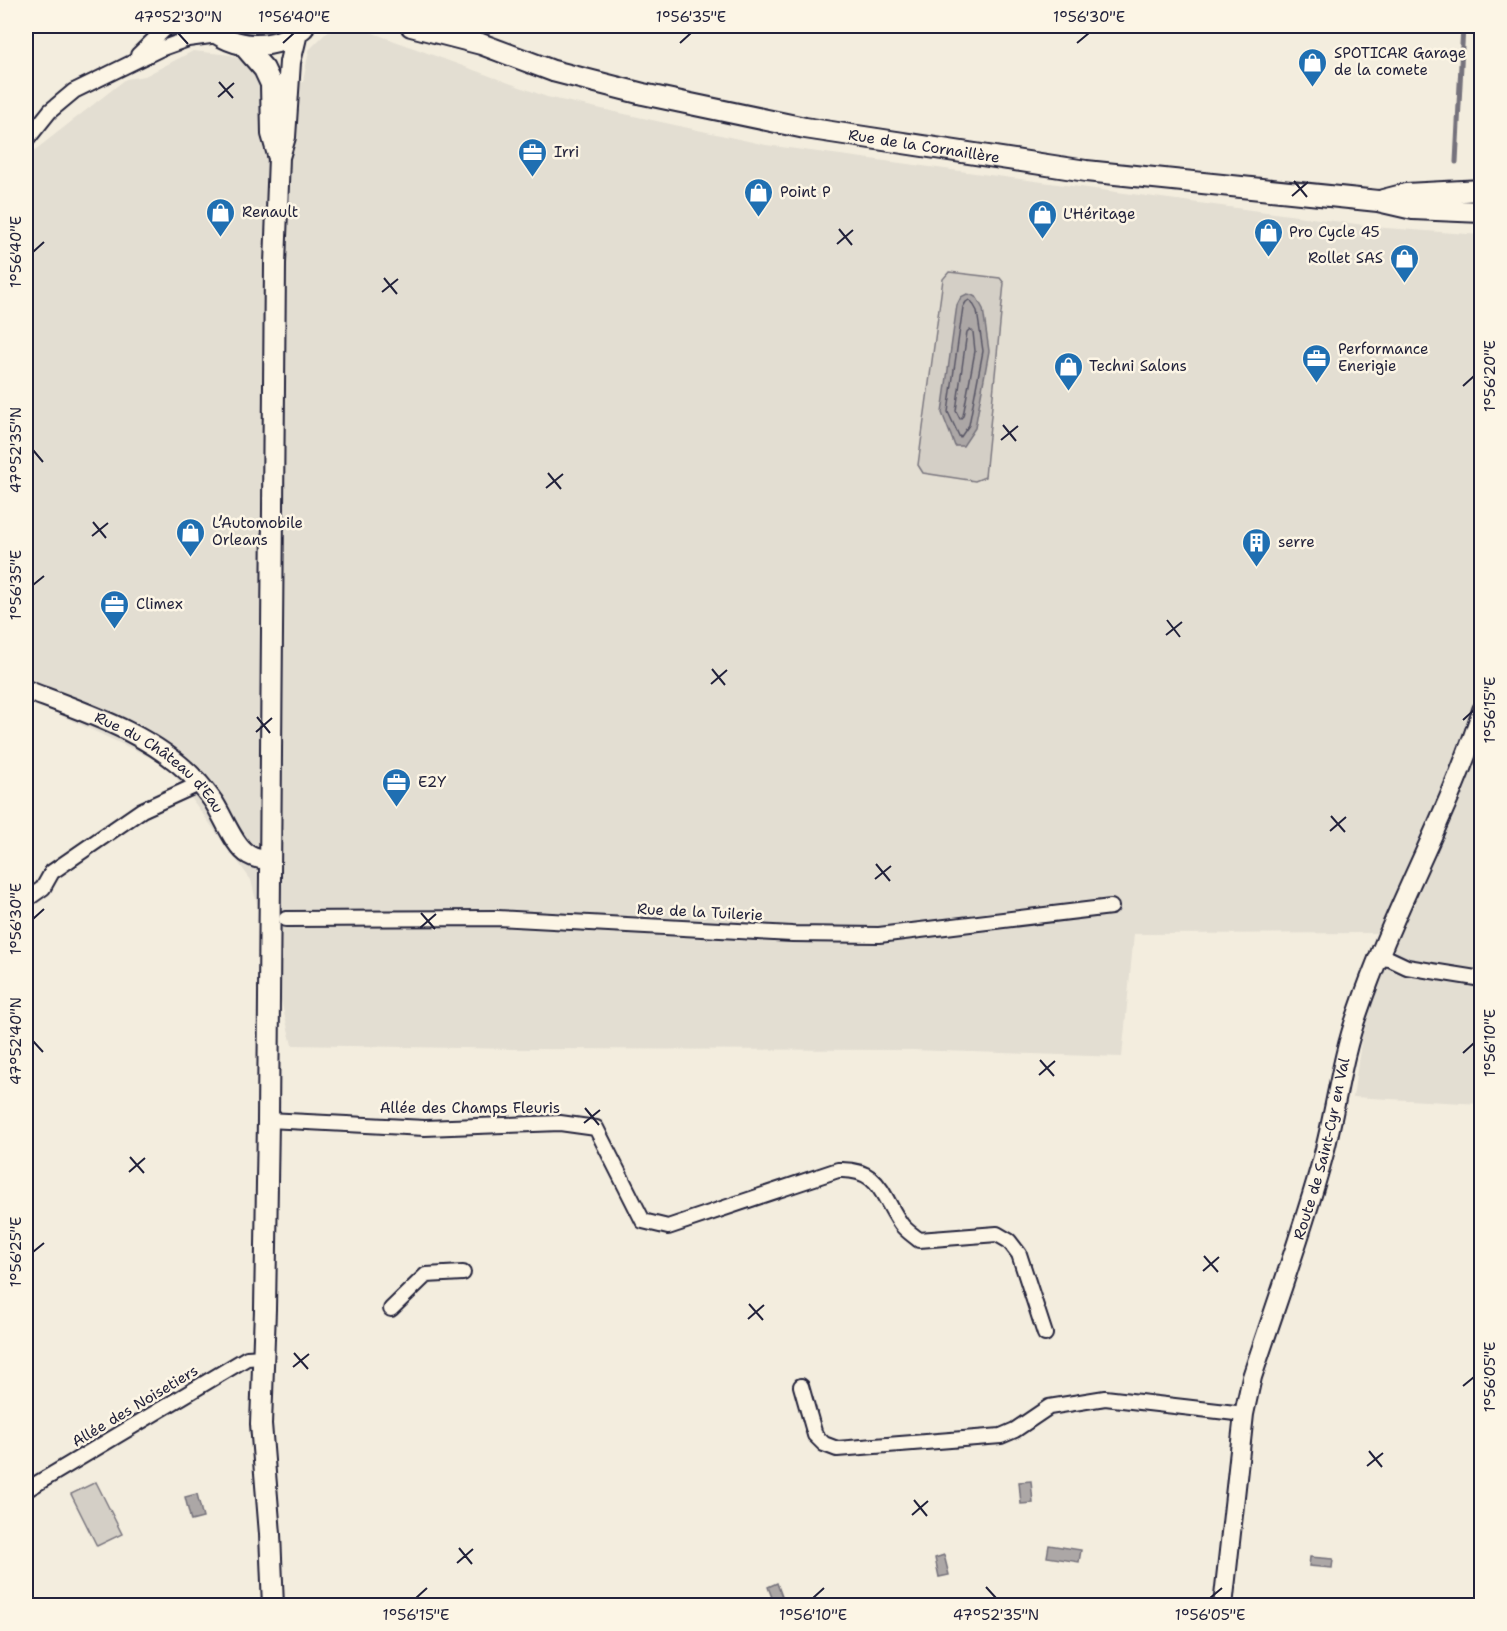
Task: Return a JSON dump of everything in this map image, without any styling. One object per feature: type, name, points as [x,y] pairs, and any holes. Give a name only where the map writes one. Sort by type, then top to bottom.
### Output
[{"type":"main road","name":"Rue de la Cornaillère","points":[[411,26],[481,44],[550,70],[643,94],[805,128],[1086,171],[1378,201],[1413,209],[1482,212]]},
{"type":"main road","name":"Rue de la Cornaillère","points":[[448,26],[481,44]]},
{"type":"main road","points":[[243,45],[262,46],[281,41],[302,29]]},
{"type":"main road","points":[[273,1605],[261,1424],[268,1120],[267,975],[271,860],[274,277],[279,157],[285,137],[290,62],[302,29]]},
{"type":"main road","points":[[213,30],[243,45],[264,69],[271,84],[272,134],[279,157]]},
{"type":"main road","name":"Rue de la Cornaillère","points":[[1378,201],[1406,194],[1482,190]]},
{"type":"street","points":[[114,72],[134,59],[168,26]]},
{"type":"street","points":[[26,141],[29,134],[60,101],[74,91],[160,49],[213,30]]},
{"type":"street","name":"Rue du Château d'Eau","points":[[26,690],[99,718],[159,748],[177,762],[214,802],[247,854],[260,860],[271,860]]},
{"type":"street","name":"Route de Saint-Cyr en Val","points":[[1223,1605],[1244,1414],[1252,1377],[1323,1156],[1356,1015],[1377,958],[1469,751],[1482,710]]},
{"type":"street","points":[[26,900],[43,888],[52,872],[142,810],[199,784]]},
{"type":"street","name":"Rue de la Tuilerie","points":[[286,919],[497,918],[792,934],[879,935],[1111,907]]},
{"type":"street","points":[[1377,958],[1390,959],[1407,967],[1482,979]]},
{"type":"street","name":"Allée des Champs Fleuris","points":[[268,1120],[425,1128],[560,1124],[596,1128],[644,1221],[668,1227],[838,1170],[855,1169],[868,1175],[878,1186],[903,1227],[919,1240],[998,1234],[1009,1241],[1019,1254],[1046,1334]]},
{"type":"street","points":[[391,1309],[426,1275],[464,1273]]},
{"type":"street","name":"Allée des Noisetiers","points":[[26,1490],[247,1358],[263,1357]]},
{"type":"street","points":[[801,1386],[815,1435],[824,1444],[837,1449],[995,1437],[1015,1430],[1049,1407],[1105,1398],[1244,1414]]},
{"type":"shaded area","points":[[220,26],[288,26],[272,33],[254,36],[236,33]]},
{"type":"shaded area","points":[[354,26],[547,97],[766,145],[1386,228],[1481,235],[1481,1104],[1353,1097],[1377,933],[1134,934],[1122,1057],[911,1050],[517,1049],[292,1045],[251,880],[175,776],[160,762],[26,699],[26,157],[126,79],[145,76],[193,51],[231,55],[253,67],[262,82],[303,82],[309,50],[327,32]]},
{"type":"shaded area","points":[[949,272],[1000,278],[1004,283],[985,477],[975,481],[923,473],[918,465],[943,279]]},
{"type":"shaded area","points":[[96,1482],[122,1534],[97,1546],[71,1494]]},
{"type":"water","points":[[967,294],[977,298],[983,309],[989,351],[975,428],[963,446],[955,446],[942,413],[957,305],[961,297]]},
{"type":"water","points":[[1031,1481],[1033,1503],[1021,1504],[1019,1482]]},
{"type":"water","points":[[197,1494],[203,1518],[191,1521],[185,1497]]},
{"type":"water","points":[[1049,1545],[1081,1550],[1079,1562],[1047,1557]]},
{"type":"water","points":[[944,1555],[949,1575],[939,1577],[935,1558]]},
{"type":"water","points":[[1310,1557],[1333,1559],[1332,1568],[1309,1566]]},
{"type":"water","points":[[777,1583],[784,1602],[775,1605],[768,1587]]},
{"type":"waterway","points":[[1456,162],[1463,26]]},
{"type":"place","name":"SPOTICAR Garage de la comete","points":[[1313,88]]},
{"type":"place","name":"Irri","points":[[533,178]]},
{"type":"place","name":"Point P","points":[[759,218]]},
{"type":"place","name":"Renault","points":[[221,238]]},
{"type":"place","name":"L'Héritage","points":[[1042,240]]},
{"type":"place","name":"Pro Cycle 45","points":[[1268,258]]},
{"type":"place","name":"Rollet SAS","points":[[1404,284]]},
{"type":"place","name":"Performance Enerigie","points":[[1317,384]]},
{"type":"place","name":"Techni Salons","points":[[1068,392]]},
{"type":"place","name":"L’Automobile Orleans","points":[[191,558]]},
{"type":"place","name":"serre","points":[[1257,568]]},
{"type":"place","name":"Climex","points":[[115,630]]},
{"type":"place","name":"E2Y","points":[[397,808]]}]
